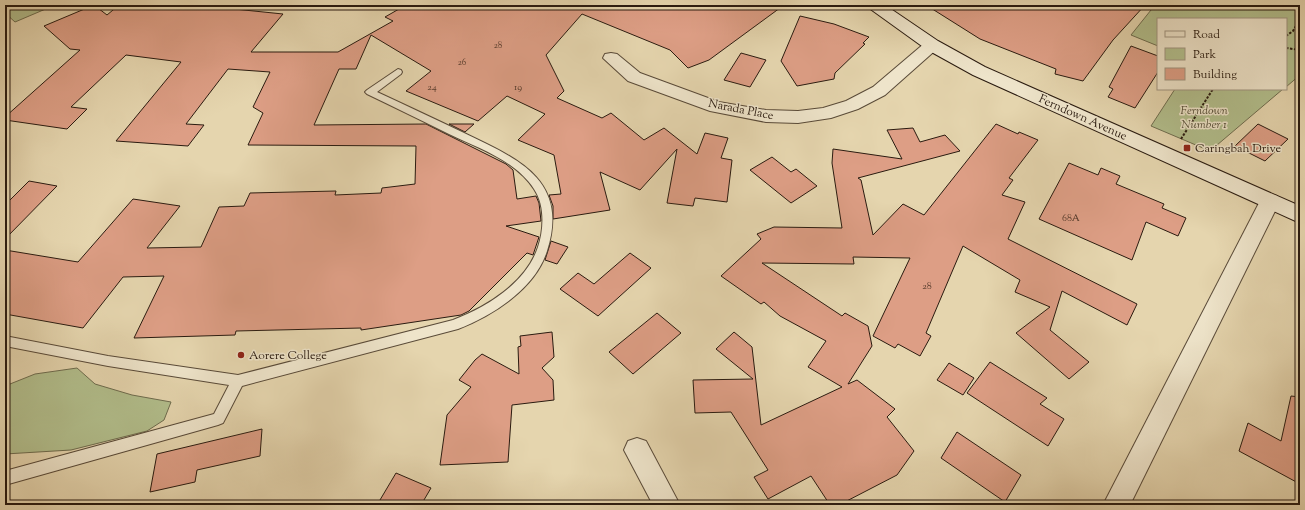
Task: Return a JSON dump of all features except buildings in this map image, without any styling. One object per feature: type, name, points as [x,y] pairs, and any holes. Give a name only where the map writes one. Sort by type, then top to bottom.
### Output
[{"type":"main road","name":"Ferndown Avenue","points":[[875,5],[932,44],[979,71],[1300,214]]},
{"type":"street","name":"Narada Place","points":[[611,58],[634,76],[716,107],[766,116],[798,117],[825,114],[852,105],[879,91],[932,44]]},
{"type":"street","points":[[1116,505],[1270,201]]},
{"type":"street","points":[[637,450],[667,505]]},
{"type":"lane","points":[[5,341],[108,361],[238,381],[454,325],[472,319],[489,309],[513,290],[531,272],[540,257],[545,241],[547,226],[546,208],[542,192],[535,182],[515,163],[504,156],[370,92],[398,72]]},
{"type":"lane","points":[[5,478],[218,419],[238,381]]},
{"type":"path","points":[[1287,35],[1293,31],[1300,19]]},
{"type":"path","points":[[1287,48],[1300,50]]},
{"type":"path","points":[[1170,156],[1212,90]]},
{"type":"green space","points":[[5,5],[55,5],[15,22],[5,13]]},
{"type":"green space","points":[[1155,5],[1300,5],[1300,75],[1287,86],[1287,18],[1157,18],[1157,46],[1131,35]]},
{"type":"green space","name":"Ferndown Number 1","points":[[1174,90],[1282,90],[1210,151],[1151,126]]},
{"type":"green space","points":[[77,368],[95,384],[132,395],[171,402],[164,420],[147,431],[71,450],[5,454],[5,386],[35,374]]},
{"type":"place","name":"Caringbah Drive","points":[[1187,148]]},
{"type":"place","name":"Aorere College","points":[[241,355]]}]
